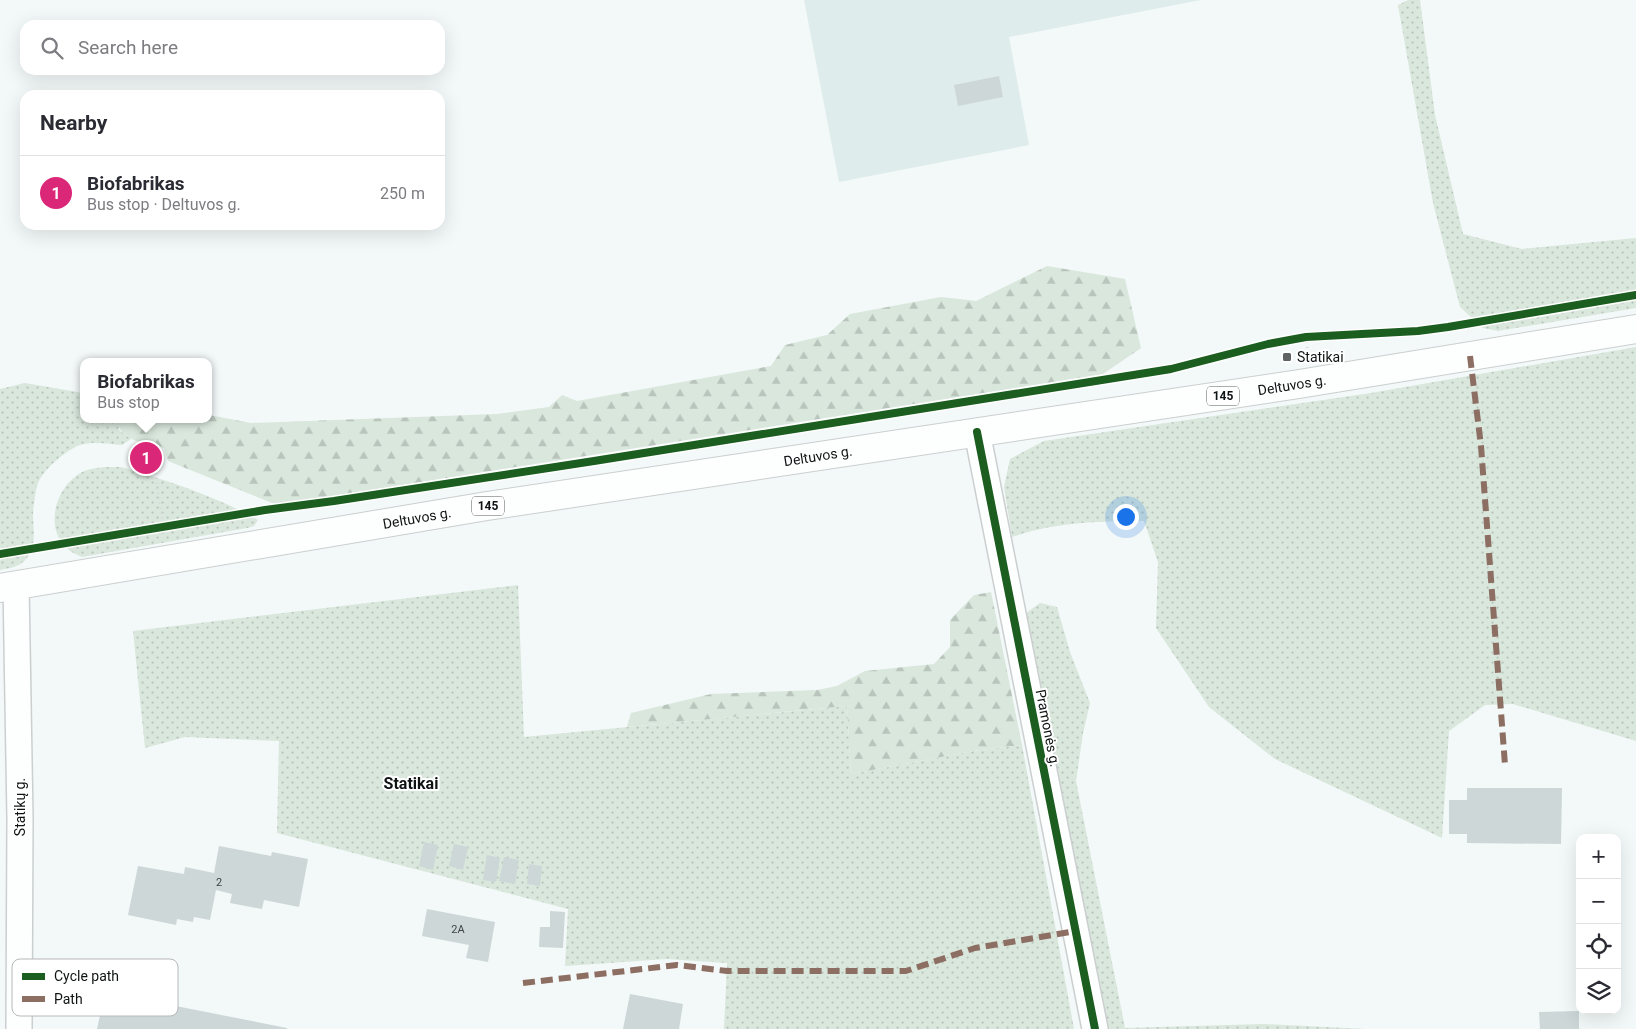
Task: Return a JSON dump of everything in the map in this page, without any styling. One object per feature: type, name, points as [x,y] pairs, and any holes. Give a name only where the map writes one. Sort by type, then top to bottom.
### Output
[{"type":"main road","name":"Deltuvos g.","points":[[8,587],[487,506],[1299,384],[1636,329]]},
{"type":"street","name":"Pramonės g.","points":[[977,432],[1095,1029]]},
{"type":"street","name":"Statikų g.","points":[[8,587],[20,819],[19,959]]},
{"type":"street","name":"Statikų g.","points":[[19,1016],[19,1029]]},
{"type":"path","points":[[1306,337],[1308,353]]},
{"type":"path","points":[[154,468],[169,559]]},
{"type":"shaded area","points":[[804,0],[1201,0],[1009,37],[1029,145],[839,182]]},
{"type":"green space","points":[[1408,0],[1420,0],[1435,115],[1463,234],[1522,249],[1636,238],[1636,308],[1498,331],[1483,328],[1460,307],[1433,203],[1398,5]]},
{"type":"green space","points":[[1047,266],[1125,279],[1141,348],[1103,374],[277,505],[168,461],[164,448],[142,443],[129,437],[123,433],[117,423],[212,423],[212,416],[251,423],[497,414],[549,407],[562,395],[577,401],[771,366],[785,345],[827,335],[850,314],[941,297],[976,301]]},
{"type":"green space","points":[[1636,347],[1636,741],[1513,704],[1485,705],[1449,731],[1442,838],[1275,759],[1209,707],[1156,628],[1158,562],[1144,521],[1061,525],[1012,537],[1004,487],[1010,459],[1044,441],[1371,393]]},
{"type":"green space","points":[[25,383],[80,392],[80,423],[118,423],[119,430],[131,439],[122,445],[96,443],[80,445],[68,451],[50,466],[38,483],[36,490],[33,513],[33,542],[30,553],[27,558],[15,567],[0,570],[0,389]]},
{"type":"green space","points":[[121,467],[191,490],[242,511],[258,520],[254,526],[247,528],[82,557],[73,553],[61,541],[56,532],[55,511],[62,491],[76,476],[86,470]]},
{"type":"green space","points":[[518,585],[524,737],[847,706],[851,774],[973,751],[1022,745],[1074,1029],[724,1029],[727,963],[667,959],[565,966],[568,909],[277,833],[279,741],[185,737],[145,748],[133,631]]},
{"type":"green space","points":[[991,592],[1022,745],[973,751],[851,774],[847,706],[627,727],[631,713],[711,694],[817,690],[837,686],[865,671],[934,664],[950,647],[950,620],[974,595]]},
{"type":"green space","points":[[1040,603],[1057,607],[1070,652],[1090,703],[1083,733],[1076,781],[1125,1028],[1264,1024],[1366,1029],[1106,1029],[1054,768],[1026,613]]},
{"type":"building","points":[[999,76],[1003,97],[958,106],[954,85]]},
{"type":"building","points":[[144,445],[161,450],[158,458],[141,453]]},
{"type":"building","points":[[1467,788],[1562,788],[1561,844],[1467,843],[1467,834],[1449,834],[1449,800],[1467,800]]},
{"type":"building","points":[[424,842],[438,845],[433,870],[419,866]]},
{"type":"building","points":[[454,844],[468,847],[463,870],[449,866]]},
{"type":"building","points":[[219,846],[271,856],[272,852],[308,859],[299,907],[264,900],[262,909],[230,903],[232,894],[216,890],[210,920],[194,917],[193,922],[177,919],[176,925],[128,915],[138,866],[184,874],[185,867],[214,873]]},
{"type":"building","points":[[487,855],[500,858],[496,882],[483,880]]},
{"type":"building","points":[[504,857],[519,860],[515,884],[499,881]]},
{"type":"building","points":[[529,864],[542,866],[540,886],[527,884]]},
{"type":"building","points":[[427,909],[495,922],[488,962],[466,958],[469,945],[422,936]]},
{"type":"building","points":[[550,911],[565,912],[563,948],[539,947],[540,927],[550,927]]},
{"type":"building","points":[[630,994],[683,1004],[679,1029],[623,1029]]},
{"type":"building","points":[[178,1006],[287,1028],[287,1029],[97,1029],[100,1016],[178,1016]]},
{"type":"building","points":[[1576,1011],[1576,1014],[1579,1014],[1579,1029],[1540,1029],[1539,1012]]},
{"type":"marked path","points":[[1470,356],[1481,446],[1505,765]]},
{"type":"marked path","points":[[523,983],[677,965],[727,971],[906,971],[975,948],[1076,931]]},
{"type":"cycle path","points":[[0,554],[265,510],[594,461],[1171,369],[1268,344],[1306,337],[1418,331],[1636,295]]},
{"type":"cycle path","points":[[977,432],[1095,1029]]},
{"type":"place","name":"Statikai","points":[[1287,357]]},
{"type":"place","name":"Biofabrikas","points":[[146,458]]},
{"type":"district","name":"Statikai","points":[[411,783]]}]
